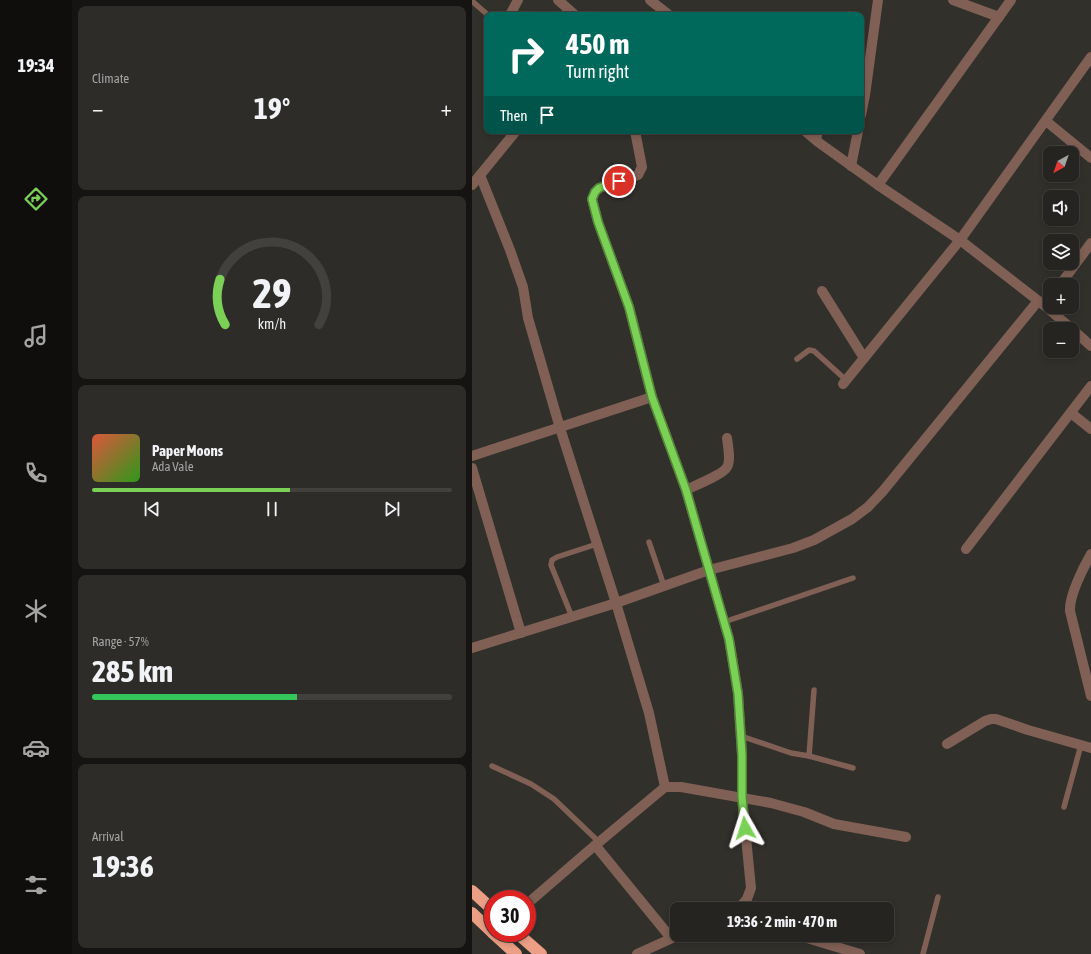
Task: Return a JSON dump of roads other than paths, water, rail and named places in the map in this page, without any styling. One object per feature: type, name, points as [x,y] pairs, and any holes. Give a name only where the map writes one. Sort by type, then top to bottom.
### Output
[{"type":"highway","points":[[472,891],[484,902]]},
{"type":"highway","points":[[472,913],[484,924]]},
{"type":"highway","points":[[503,942],[516,954]]},
{"type":"highway","points":[[527,942],[541,954]]},
{"type":"street","points":[[512,12],[518,0]]},
{"type":"street","points":[[558,0],[572,12]]},
{"type":"street","points":[[650,0],[665,12]]},
{"type":"street","points":[[864,100],[878,0]]},
{"type":"street","points":[[953,0],[999,17]]},
{"type":"street","points":[[878,186],[1011,0]]},
{"type":"street","points":[[845,382],[960,240],[1091,57]]},
{"type":"street","points":[[1046,121],[1091,158]]},
{"type":"street","points":[[513,134],[475,180],[510,250],[523,287],[528,318],[560,428],[616,603],[648,713],[665,787]]},
{"type":"street","points":[[636,134],[642,167],[638,175],[599,188],[595,192],[592,199],[598,222],[629,307],[652,397],[686,490],[729,639],[737,687],[741,736],[742,797],[751,888],[744,902]]},
{"type":"street","points":[[809,134],[878,186],[960,240],[1043,301]]},
{"type":"street","points":[[851,166],[857,134]]},
{"type":"street","points":[[1065,278],[1091,243]]},
{"type":"street","points":[[822,291],[864,358]]},
{"type":"street","points":[[472,648],[616,603],[709,570],[793,548],[814,540],[852,519],[868,507],[1043,303]]},
{"type":"street","points":[[1056,314],[1065,322]]},
{"type":"street","points":[[1079,335],[1091,346]]},
{"type":"street","points":[[966,549],[1091,386]]},
{"type":"street","points":[[472,456],[652,397]]},
{"type":"street","points":[[1071,413],[1091,429]]},
{"type":"street","points":[[686,490],[722,473],[727,468],[729,462],[727,438]]},
{"type":"street","points":[[472,468],[521,633]]},
{"type":"street","points":[[1091,554],[1071,597],[1070,611],[1091,696]]},
{"type":"street","points":[[947,744],[985,721],[996,719],[1086,747]]},
{"type":"street","points":[[536,896],[665,787],[681,787],[771,803],[804,812],[843,827],[906,837]]},
{"type":"street","points":[[597,843],[670,931]]},
{"type":"street","points":[[637,954],[670,939]]},
{"type":"street","points":[[820,942],[860,954]]},
{"type":"lane","points":[[472,1],[485,12]]},
{"type":"lane","points":[[818,142],[819,134]]},
{"type":"lane","points":[[797,359],[809,350],[814,351],[845,382]]},
{"type":"lane","points":[[649,542],[664,586]]},
{"type":"lane","points":[[572,617],[551,565],[552,560],[597,544]]},
{"type":"lane","points":[[724,622],[853,578]]},
{"type":"lane","points":[[809,756],[814,690]]},
{"type":"lane","points":[[741,736],[791,753],[809,756],[853,768]]},
{"type":"lane","points":[[1064,807],[1086,747]]},
{"type":"lane","points":[[492,766],[531,784],[554,799],[597,843]]},
{"type":"lane","points":[[923,954],[938,897]]}]
